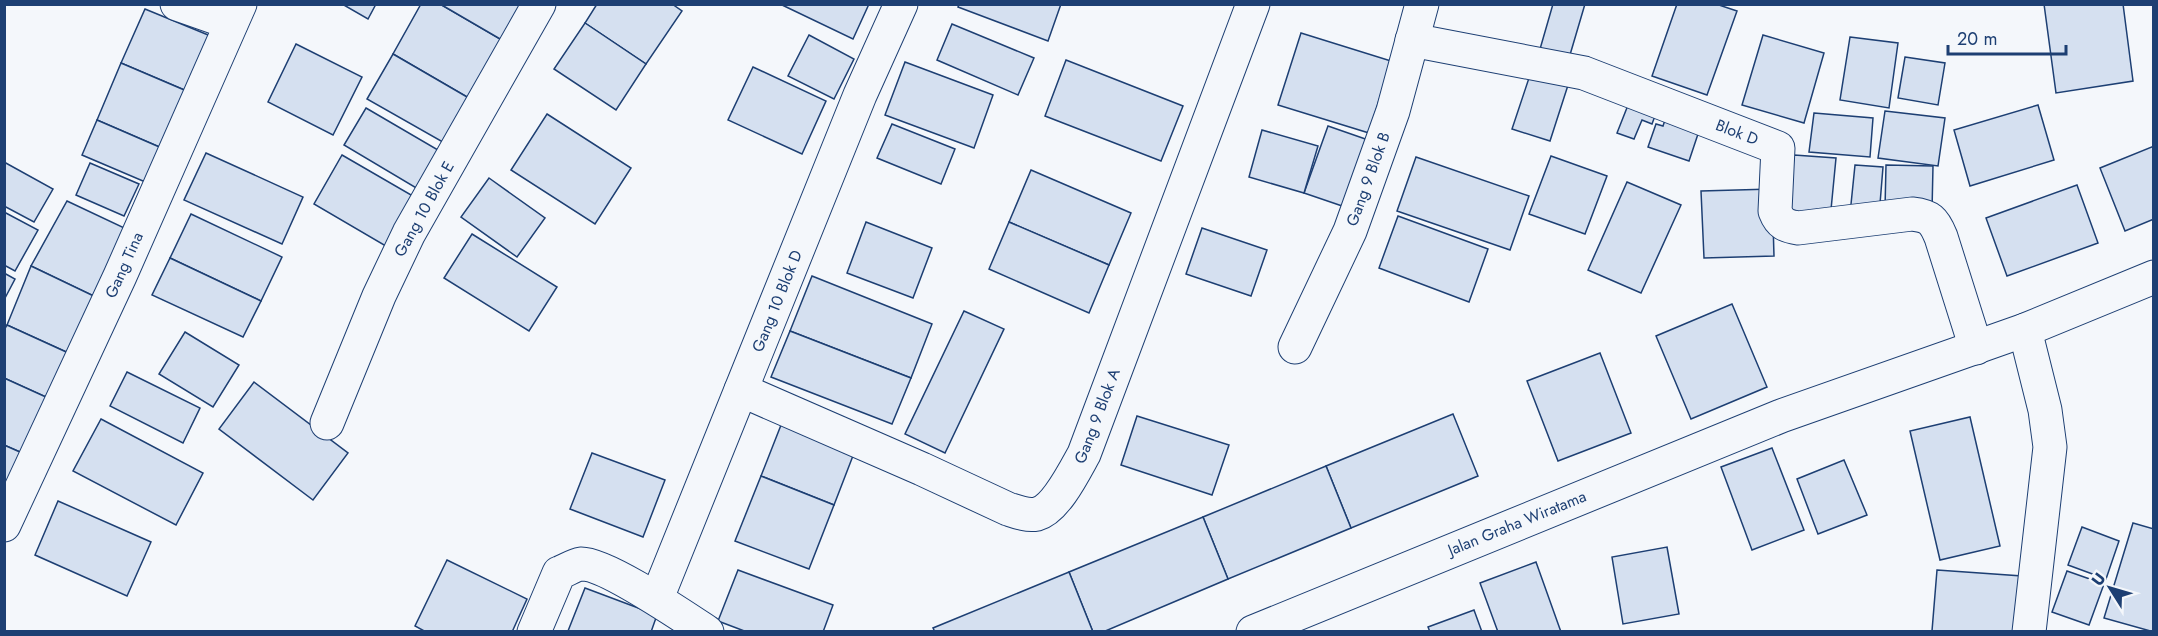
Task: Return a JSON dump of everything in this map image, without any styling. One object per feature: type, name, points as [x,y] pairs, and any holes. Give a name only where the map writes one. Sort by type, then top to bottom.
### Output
[{"type":"street","points":[[177,4],[235,14]]},
{"type":"street","name":"Gang 10 Blok E","points":[[327,423],[409,233],[539,4]]},
{"type":"street","name":"Gang 10 Blok D","points":[[657,598],[860,95],[901,4]]},
{"type":"street","name":"Gang 9 Blok A","points":[[741,390],[1008,509],[1023,514],[1037,514],[1049,507],[1074,474],[1084,454],[1253,4]]},
{"type":"street","name":"Gang 9 Blok B","points":[[1295,347],[1350,231],[1393,111],[1422,4]]},
{"type":"street","name":"Gang Tina","points":[[4,525],[120,276],[235,14]]},
{"type":"street","name":"Blok D","points":[[1412,40],[1584,74],[1778,148],[1775,211],[1778,219],[1785,226],[1798,228],[1912,214],[1926,215],[1935,224],[1941,237],[1976,348]]},
{"type":"street","name":"Jalan Graha Wiratama","points":[[1252,632],[1781,416],[2025,330],[2154,277]]},
{"type":"street","points":[[2025,330],[2045,410],[2050,447],[2029,632]]},
{"type":"street","points":[[534,632],[559,573],[581,564],[602,570],[657,598],[707,632]]},
{"type":"building","points":[[342,4],[376,4],[368,19]]},
{"type":"building","points":[[421,4],[440,4],[507,43],[474,101],[393,54]]},
{"type":"building","points":[[440,4],[529,4],[507,43]]},
{"type":"building","points":[[597,4],[672,4],[682,11],[646,64],[585,23]]},
{"type":"building","points":[[780,4],[869,4],[853,39]]},
{"type":"building","points":[[959,4],[1061,4],[1048,41],[958,7]]},
{"type":"building","points":[[1553,4],[1585,4],[1567,65],[1538,56]]},
{"type":"building","points":[[1677,4],[1716,4],[1737,11],[1707,95],[1652,76]]},
{"type":"building","points":[[2044,4],[2123,4],[2133,81],[2056,93]]},
{"type":"building","points":[[145,9],[213,37],[189,92],[121,63]]},
{"type":"building","points":[[585,23],[646,64],[616,110],[554,69]]},
{"type":"building","points":[[952,24],[1034,58],[1018,95],[937,60]]},
{"type":"building","points":[[1301,33],[1391,61],[1369,133],[1278,105]]},
{"type":"building","points":[[809,35],[854,59],[834,99],[788,76]]},
{"type":"building","points":[[1763,35],[1824,53],[1804,123],[1742,105]]},
{"type":"building","points":[[1850,37],[1898,43],[1889,108],[1840,100]]},
{"type":"building","points":[[296,44],[362,77],[333,135],[268,102]]},
{"type":"building","points":[[393,54],[474,101],[448,145],[367,99]]},
{"type":"building","points":[[1905,57],[1945,63],[1938,105],[1898,98]]},
{"type":"building","points":[[1066,60],[1183,106],[1161,161],[1045,116]]},
{"type":"building","points":[[905,62],[993,95],[974,148],[885,115]]},
{"type":"building","points":[[121,63],[189,92],[164,149],[97,120]]},
{"type":"building","points":[[1533,66],[1570,79],[1550,141],[1512,129]]},
{"type":"building","points":[[753,67],[826,101],[802,154],[728,120]]},
{"type":"building","points":[[1632,95],[1659,105],[1652,124],[1642,120],[1634,139],[1617,133]]},
{"type":"building","points":[[2038,105],[2054,160],[1970,186],[1954,130]]},
{"type":"building","points":[[366,108],[450,157],[428,195],[344,145]]},
{"type":"building","points":[[1885,111],[1945,118],[1938,166],[1878,158]]},
{"type":"building","points":[[1814,113],[1873,118],[1870,157],[1809,152]]},
{"type":"building","points":[[547,114],[631,168],[595,224],[511,170]]},
{"type":"building","points":[[1667,114],[1701,125],[1689,161],[1648,147],[1656,124],[1663,126]]},
{"type":"building","points":[[97,120],[164,149],[150,184],[82,155]]},
{"type":"building","points":[[892,124],[955,149],[941,184],[877,158]]},
{"type":"building","points":[[1328,126],[1374,142],[1351,209],[1304,193]]},
{"type":"building","points":[[1262,130],[1318,146],[1304,193],[1249,177]]},
{"type":"building","points":[[2154,146],[2154,219],[2125,231],[2100,168]]},
{"type":"building","points":[[206,153],[303,197],[282,244],[184,200]]},
{"type":"building","points":[[342,155],[425,203],[396,252],[314,204]]},
{"type":"building","points":[[1794,155],[1836,158],[1830,220],[1788,217]]},
{"type":"building","points":[[1551,156],[1607,176],[1585,234],[1529,214]]},
{"type":"building","points":[[1416,157],[1529,196],[1510,250],[1397,211]]},
{"type":"building","points":[[4,162],[53,189],[34,222],[4,206]]},
{"type":"building","points":[[90,163],[139,184],[124,216],[76,195]]},
{"type":"building","points":[[1855,165],[1883,167],[1879,216],[1850,214]]},
{"type":"building","points":[[1886,165],[1933,166],[1932,211],[1885,209]]},
{"type":"building","points":[[1031,170],[1131,213],[1109,265],[1009,222]]},
{"type":"building","points":[[489,178],[545,218],[517,257],[461,217]]},
{"type":"building","points":[[1627,182],[1681,205],[1641,293],[1588,270]]},
{"type":"building","points":[[2077,185],[2098,243],[2007,276],[1986,218]]},
{"type":"building","points":[[1772,189],[1774,256],[1704,258],[1701,191]]},
{"type":"building","points":[[67,201],[135,233],[100,299],[31,266]]},
{"type":"building","points":[[4,212],[38,230],[15,271],[4,265]]},
{"type":"building","points":[[191,214],[282,257],[261,301],[170,258]]},
{"type":"building","points":[[1398,216],[1488,249],[1469,302],[1379,268]]},
{"type":"building","points":[[866,222],[932,248],[913,298],[847,273]]},
{"type":"building","points":[[1009,222],[1109,265],[1089,313],[989,269]]},
{"type":"building","points":[[1202,228],[1267,250],[1251,296],[1186,274]]},
{"type":"building","points":[[472,234],[557,287],[529,331],[444,278]]},
{"type":"building","points":[[170,258],[261,301],[243,337],[152,295]]},
{"type":"building","points":[[31,266],[100,299],[75,356],[7,325]]},
{"type":"building","points":[[4,273],[15,279],[4,300]]},
{"type":"building","points":[[812,276],[932,324],[911,378],[790,331]]},
{"type":"building","points":[[1732,304],[1767,387],[1691,419],[1656,336]]},
{"type":"building","points":[[964,311],[1004,329],[945,453],[905,434]]},
{"type":"building","points":[[7,325],[75,356],[57,402],[4,378],[4,330]]},
{"type":"building","points":[[790,331],[911,378],[892,424],[771,377]]},
{"type":"building","points":[[185,332],[239,365],[213,407],[159,374]]},
{"type":"building","points":[[1600,353],[1631,433],[1558,461],[1527,381]]},
{"type":"building","points":[[127,372],[200,408],[183,443],[110,406]]},
{"type":"building","points":[[4,378],[57,402],[29,456],[4,445]]},
{"type":"building","points":[[254,382],[348,453],[313,500],[219,429]]},
{"type":"building","points":[[1453,414],[1478,476],[1351,528],[1326,466]]},
{"type":"building","points":[[1137,416],[1229,445],[1212,495],[1121,465]]},
{"type":"building","points":[[1970,417],[2000,546],[1940,560],[1910,431]]},
{"type":"building","points":[[101,419],[203,473],[176,525],[73,471]]},
{"type":"building","points":[[783,420],[856,448],[834,505],[761,476]]},
{"type":"building","points":[[4,445],[29,456],[4,515]]},
{"type":"building","points":[[1772,448],[1804,530],[1752,550],[1721,467]]},
{"type":"building","points":[[592,453],[665,480],[643,537],[570,509]]},
{"type":"building","points":[[1844,460],[1867,515],[1818,534],[1797,479]]},
{"type":"building","points":[[1326,466],[1351,528],[1228,579],[1203,517]]},
{"type":"building","points":[[761,476],[834,505],[809,569],[735,541]]},
{"type":"building","points":[[58,501],[151,542],[127,596],[35,555]]},
{"type":"building","points":[[1203,517],[1228,579],[1103,632],[1093,632],[1069,572]]},
{"type":"building","points":[[2133,523],[2154,529],[2154,632],[2104,618]]},
{"type":"building","points":[[2082,527],[2119,541],[2106,579],[2068,565]]},
{"type":"building","points":[[1667,547],[1679,614],[1623,624],[1612,557]]},
{"type":"building","points":[[447,560],[527,599],[512,632],[426,632],[415,626]]},
{"type":"building","points":[[1536,562],[1561,632],[1498,632],[1480,583]]},
{"type":"building","points":[[738,570],[833,605],[823,632],[747,632],[718,621]]},
{"type":"building","points":[[1937,570],[2022,576],[2018,632],[1932,631]]},
{"type":"building","points":[[2067,571],[2104,584],[2089,625],[2052,612]]},
{"type":"building","points":[[1069,572],[1093,632],[935,632],[933,628]]},
{"type":"building","points":[[585,588],[657,615],[651,632],[568,631]]},
{"type":"building","points":[[1474,610],[1482,632],[1430,632],[1428,627]]}]
